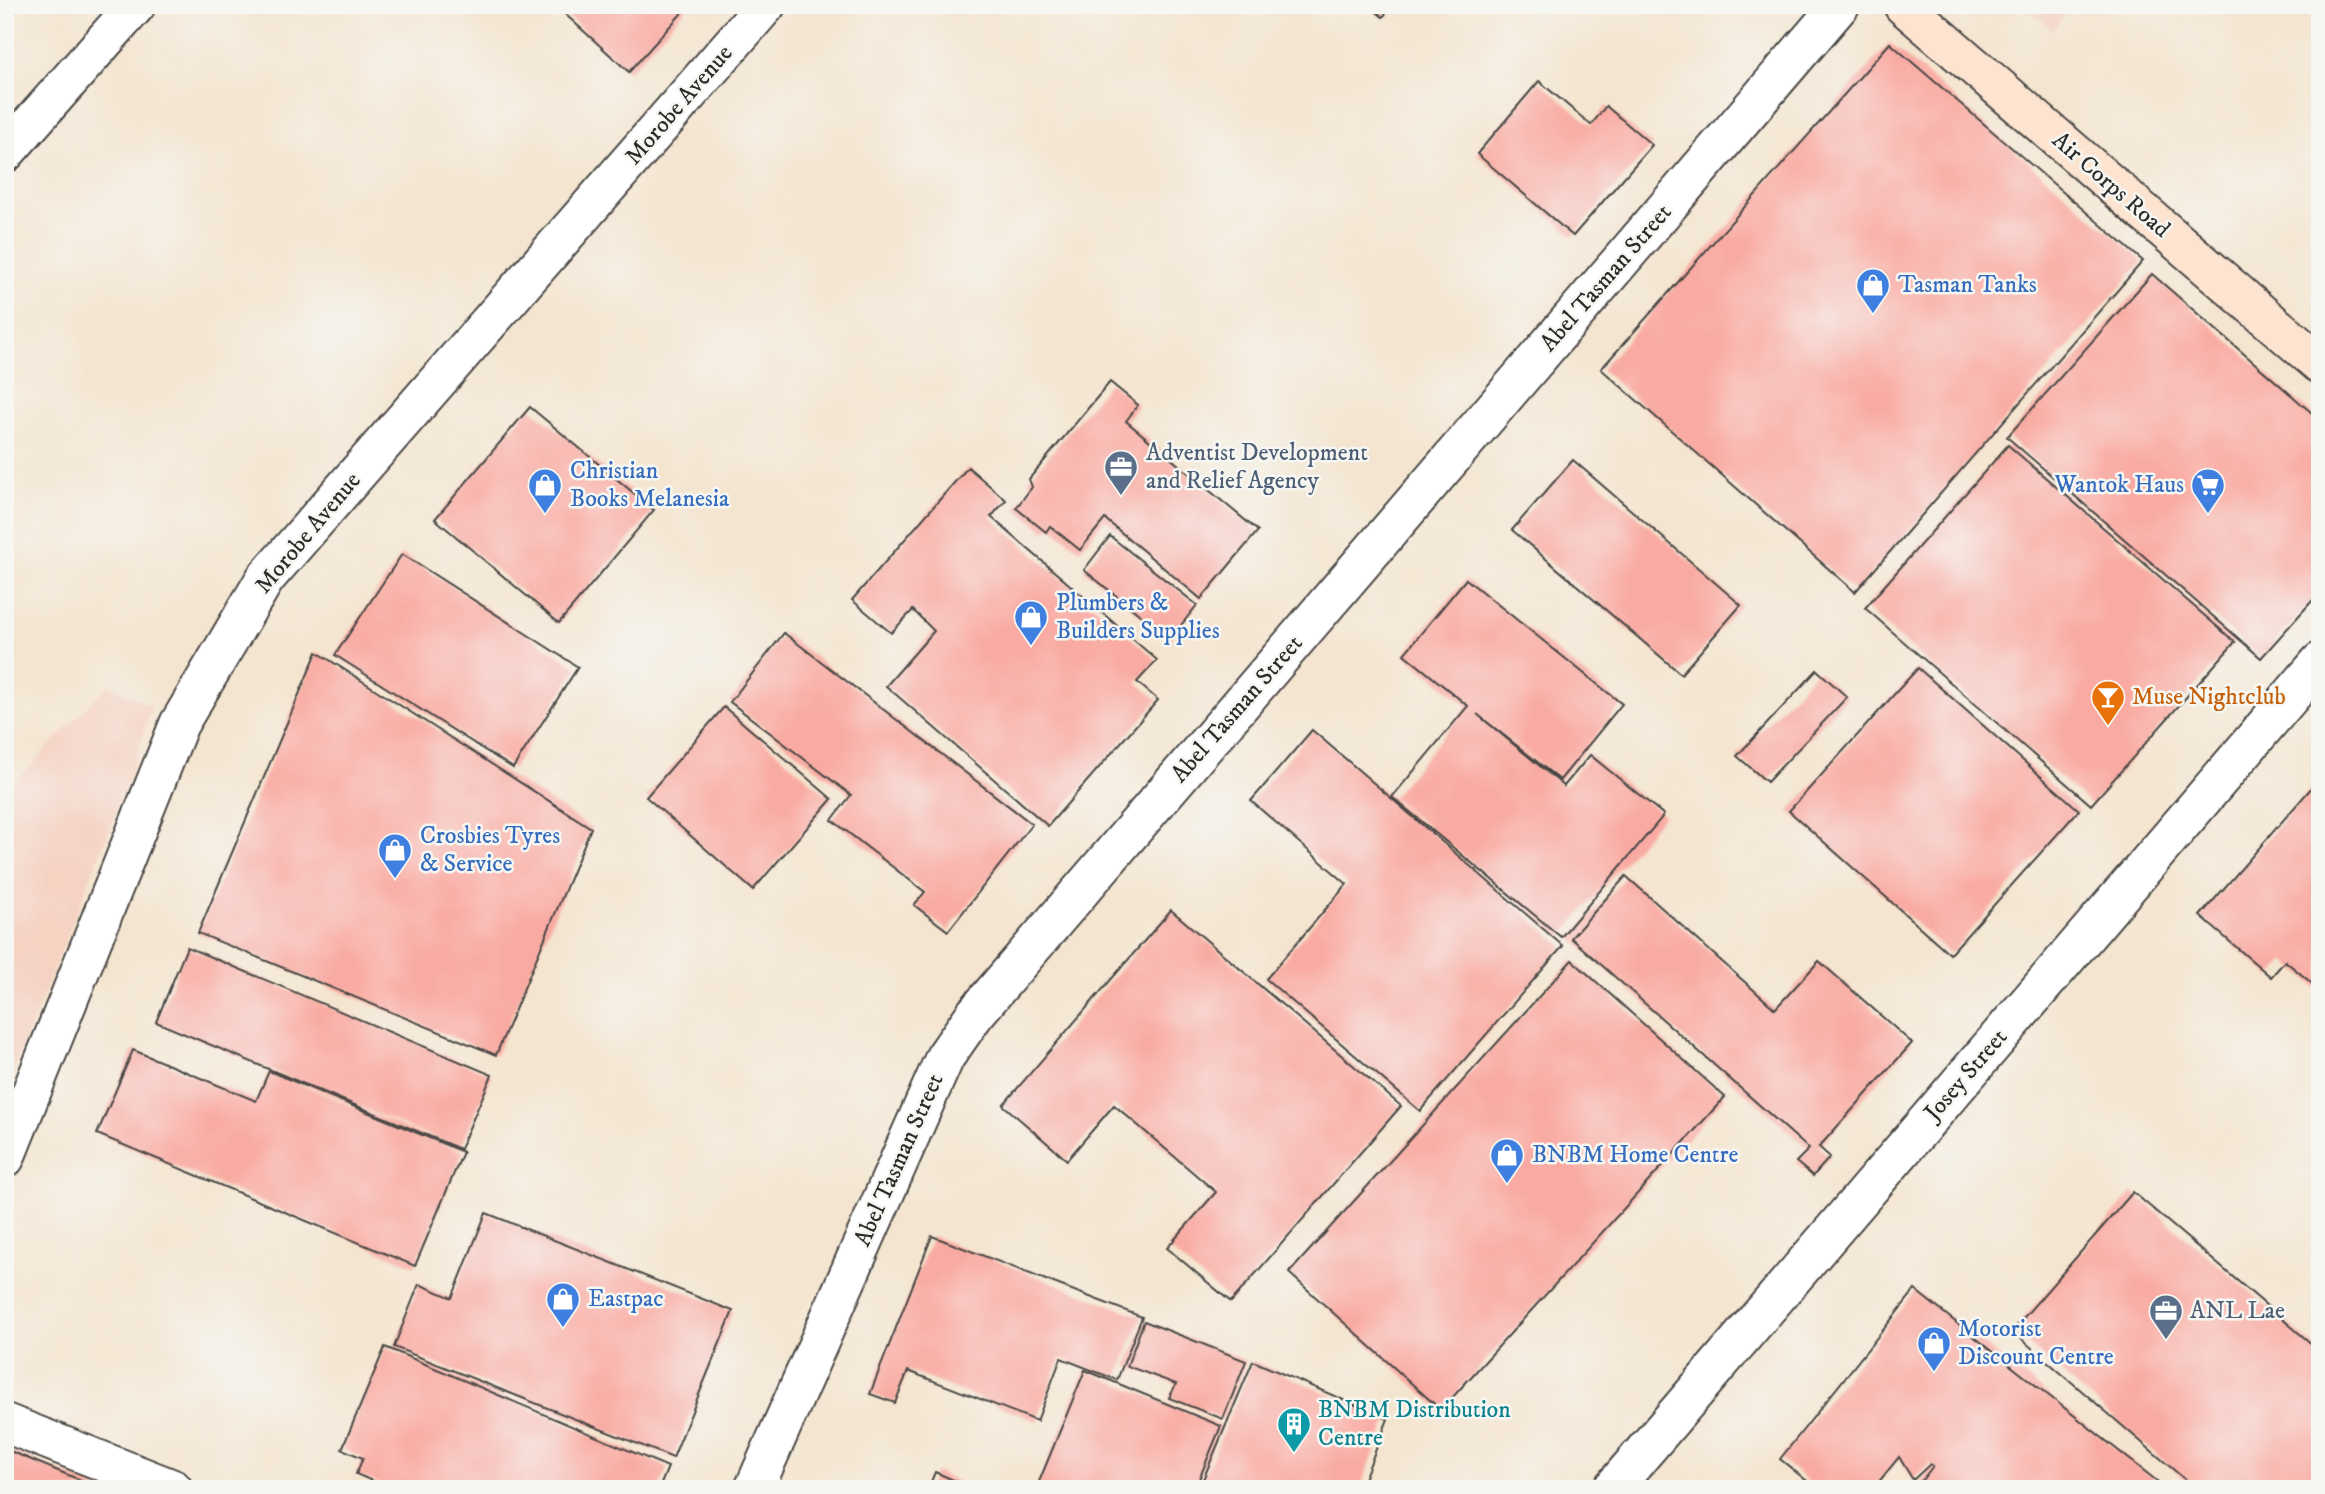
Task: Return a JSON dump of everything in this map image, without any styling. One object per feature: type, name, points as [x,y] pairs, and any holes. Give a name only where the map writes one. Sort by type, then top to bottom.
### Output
[{"type":"street","points":[[5,153],[136,5]]},
{"type":"street","name":"Morobe Avenue","points":[[5,1158],[178,724],[265,579],[766,5]]},
{"type":"street","name":"Abel Tasman Street","points":[[754,1489],[945,1057],[975,1014],[1840,5]]},
{"type":"street","name":"Air Corps Road","points":[[1903,5],[2320,364]]},
{"type":"street","name":"Josey Street","points":[[1612,1489],[2320,662]]},
{"type":"street","points":[[5,1423],[173,1489]]},
{"type":"shaded area","points":[[2024,5],[2073,5],[2053,30]]},
{"type":"shaded area","points":[[109,684],[152,707],[128,784],[5,1091],[5,792]]},
{"type":"building","points":[[555,5],[689,5],[629,72]]},
{"type":"building","points":[[1368,5],[1393,5],[1383,17]]},
{"type":"building","name":"Tasman Tanks","points":[[1890,43],[2143,261],[1855,592],[1601,369]]},
{"type":"building","points":[[1539,81],[1591,125],[1606,106],[1652,145],[1573,236],[1477,154]]},
{"type":"building","name":"Wantok Haus","points":[[2152,274],[2320,420],[2320,592],[2261,658],[2007,437]]},
{"type":"building","name":"Adventist Development and Relief Agency","points":[[1110,382],[1138,405],[1126,421],[1258,531],[1201,599],[1105,519],[1080,550],[1050,526],[1046,532],[1016,508],[1032,487],[1029,479]]},
{"type":"building","name":"Christian Books Melanesia","points":[[530,407],[654,510],[559,623],[435,519]]},
{"type":"building","points":[[2008,445],[2235,642],[2091,805],[1865,608]]},
{"type":"building","points":[[1573,460],[1741,605],[1681,674],[1512,530]]},
{"type":"building","name":"Plumbers & Builders Supplies","points":[[968,467],[1006,500],[991,517],[1157,660],[1137,682],[1158,700],[1048,826],[886,686],[934,631],[913,610],[891,633],[852,600]]},
{"type":"building","points":[[1110,536],[1197,605],[1170,639],[1084,570]]},
{"type":"building","points":[[402,554],[578,667],[513,768],[335,655]]},
{"type":"building","points":[[1466,579],[1622,704],[1560,780],[1477,714],[1564,786],[1590,755],[1664,815],[1561,937],[1392,797],[1468,706],[1404,654]]},
{"type":"building","points":[[784,633],[1032,824],[948,931],[914,905],[925,892],[832,820],[851,795],[730,702]]},
{"type":"building","name":"Crosbies Tyres & Service","points":[[317,652],[591,828],[496,1055],[198,933]]},
{"type":"building","points":[[1918,668],[2079,810],[1950,954],[1789,811]]},
{"type":"building","points":[[1817,670],[1847,697],[1767,782],[1737,756]]},
{"type":"building","points":[[724,707],[832,799],[753,890],[646,797]]},
{"type":"building","points":[[1312,730],[1563,946],[1420,1111],[1266,979],[1347,884],[1251,801]]},
{"type":"building","points":[[2320,778],[2320,990],[2285,961],[2271,977],[2200,916]]},
{"type":"building","points":[[1626,876],[1775,1009],[1819,961],[1912,1043],[1819,1147],[1830,1157],[1813,1176],[1796,1162],[1809,1149],[1571,938]]},
{"type":"building","points":[[1171,910],[1401,1106],[1231,1302],[1167,1248],[1216,1192],[1114,1105],[1067,1160],[1003,1105]]},
{"type":"building","points":[[187,947],[492,1075],[460,1149],[156,1022]]},
{"type":"building","name":"BNBM Home Centre","points":[[1572,960],[1725,1097],[1441,1410],[1289,1273]]},
{"type":"building","points":[[133,1050],[256,1101],[269,1071],[463,1152],[415,1266],[97,1134]]},
{"type":"building","name":"ANL Lae","points":[[2133,1192],[2320,1351],[2320,1489],[2196,1489],[2012,1331]]},
{"type":"building","name":"Eastpac","points":[[486,1213],[733,1311],[673,1458],[394,1347],[419,1284],[452,1298]]},
{"type":"building","points":[[932,1236],[1142,1317],[1117,1380],[1061,1358],[1037,1421],[908,1371],[895,1403],[870,1394]]},
{"type":"building","name":"Motorist Discount Centre","points":[[1915,1290],[2167,1489],[1915,1489],[1933,1466],[1930,1464],[1913,1480],[1899,1457],[1873,1489],[1817,1489],[1780,1459]]},
{"type":"building","points":[[1144,1321],[1246,1361],[1223,1419],[1169,1398],[1176,1384],[1127,1366]]},
{"type":"building","points":[[385,1347],[668,1467],[659,1489],[391,1489],[356,1474],[363,1458],[342,1449]]},
{"type":"building","name":"BNBM Distribution Centre","points":[[1253,1361],[1388,1419],[1360,1489],[1199,1489]]},
{"type":"building","points":[[1085,1370],[1221,1426],[1195,1489],[1036,1489]]},
{"type":"building","points":[[5,1449],[102,1489],[5,1489]]},
{"type":"building","points":[[935,1472],[974,1489],[928,1489]]},
{"type":"place","name":"Tasman Tanks","points":[[1873,315]]},
{"type":"place","name":"Adventist Development and Relief Agency","points":[[1121,497]]},
{"type":"place","name":"Christian Books Melanesia","points":[[545,515]]},
{"type":"place","name":"Wantok Haus","points":[[2208,515]]},
{"type":"place","name":"Plumbers & Builders Supplies","points":[[1031,647]]},
{"type":"place","name":"Muse Nightclub","points":[[2108,727]]},
{"type":"place","name":"Crosbies Tyres & Service","points":[[395,880]]},
{"type":"place","name":"BNBM Home Centre","points":[[1507,1185]]},
{"type":"place","name":"Eastpac","points":[[563,1329]]},
{"type":"place","name":"ANL Lae","points":[[2166,1341]]},
{"type":"place","name":"Motorist Discount Centre","points":[[1934,1373]]},
{"type":"place","name":"BNBM Distribution Centre","points":[[1294,1454]]}]
